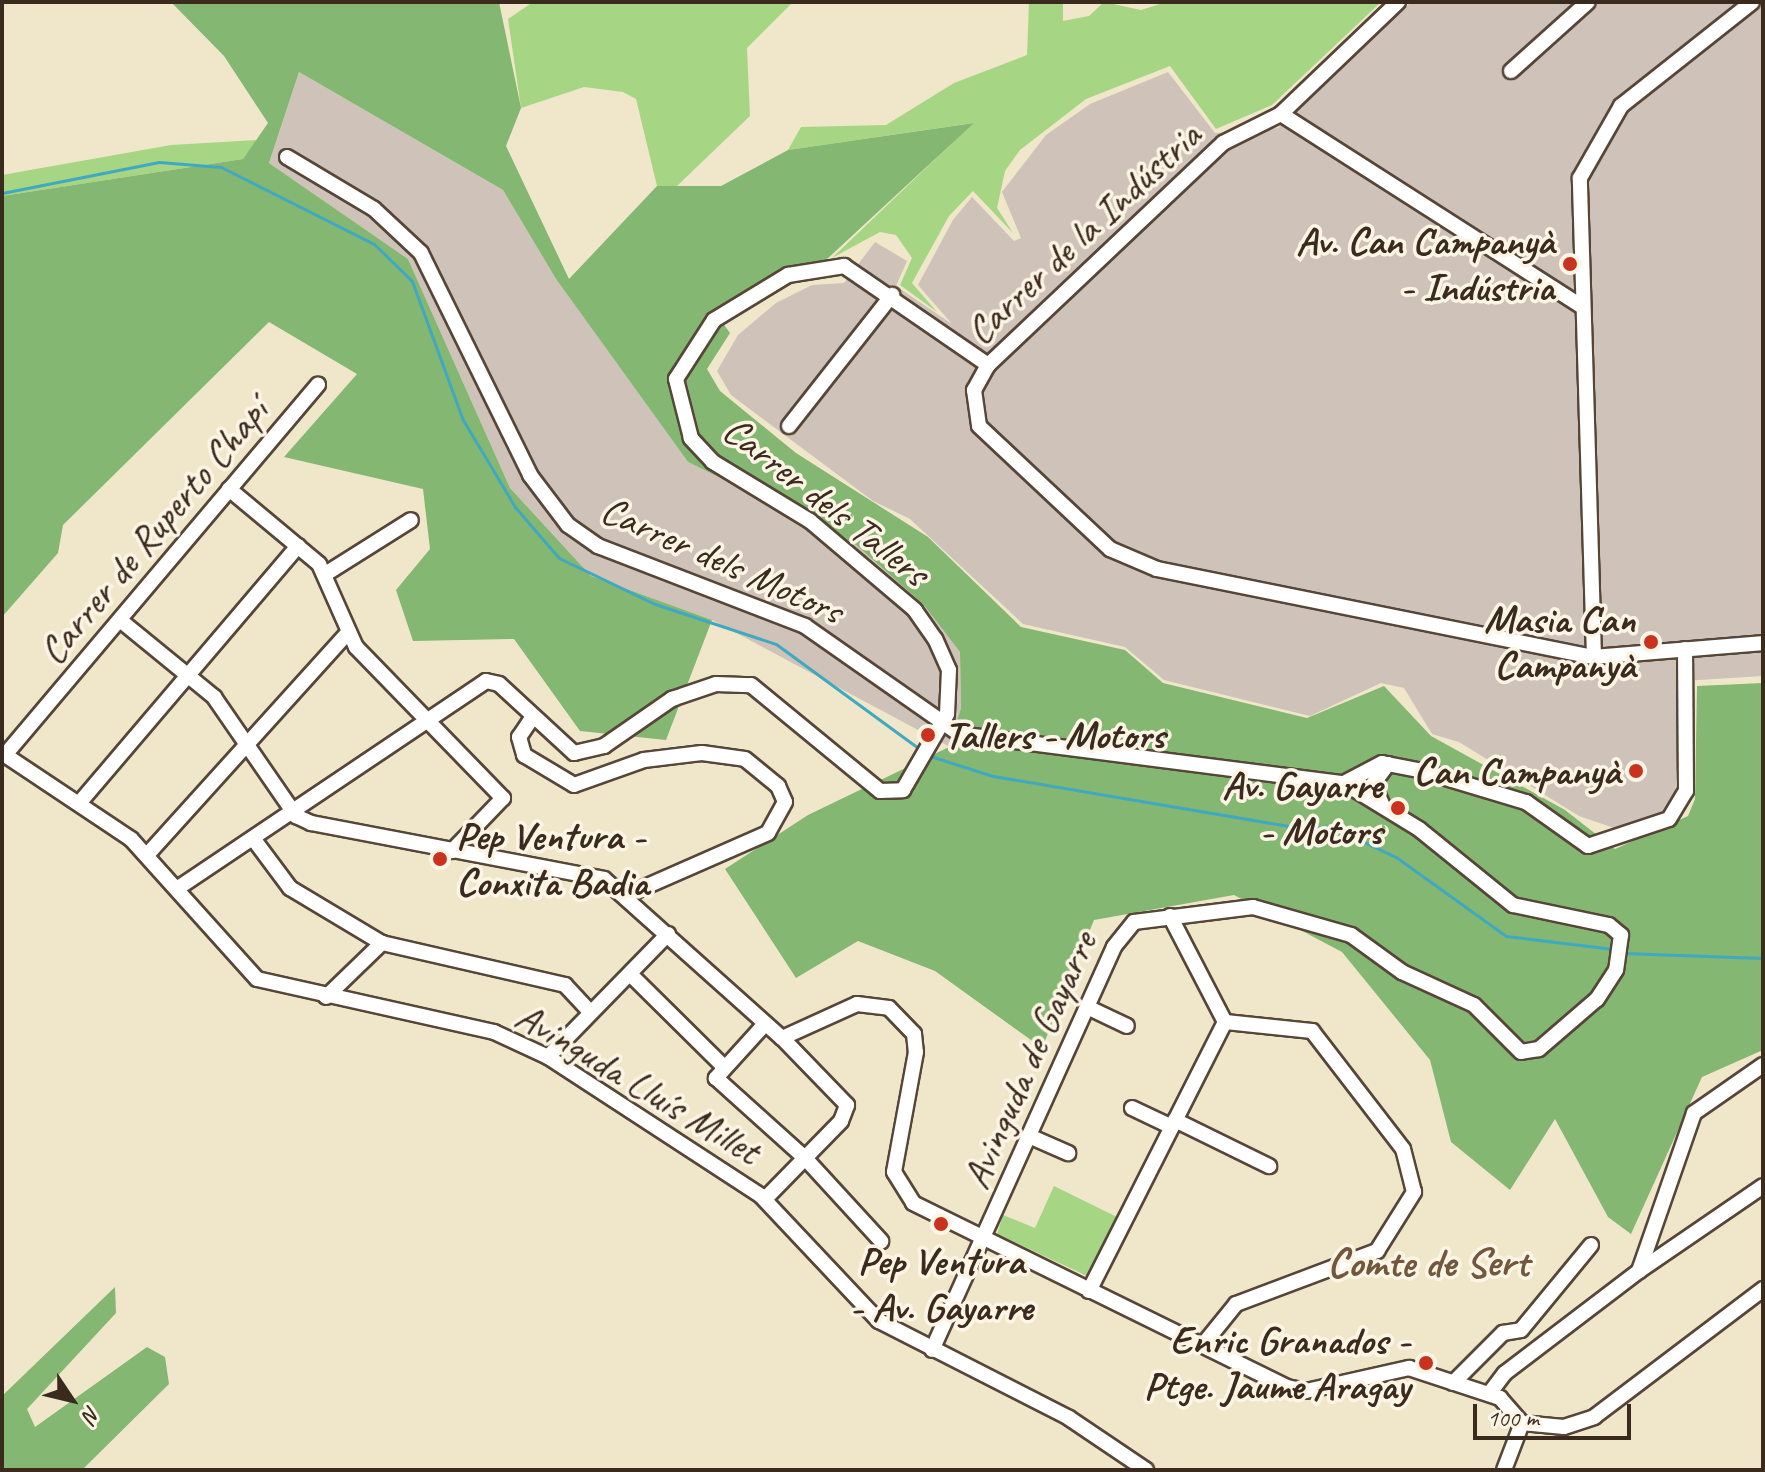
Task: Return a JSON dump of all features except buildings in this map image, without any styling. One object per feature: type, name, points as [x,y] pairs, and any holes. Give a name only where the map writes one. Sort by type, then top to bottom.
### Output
[{"type":"street","name":"Carrer de la Indústria","points":[[1398,2],[1281,114],[1223,143],[988,365],[974,390],[979,426],[1096,538],[1134,562],[1594,657],[1760,645]]},
{"type":"street","points":[[1511,71],[1588,2]]},
{"type":"street","points":[[1594,657],[1578,192],[1596,140],[1621,106],[1752,2]]},
{"type":"street","points":[[1281,114],[1580,305]]},
{"type":"street","name":"Carrer dels Motors","points":[[287,157],[374,209],[430,264],[522,460],[568,525],[632,563],[805,626],[959,734],[1344,783]]},
{"type":"street","name":"Carrer dels Tallers","points":[[427,720],[486,681],[499,684],[560,747],[590,753],[672,699],[716,684],[751,685],[880,791],[892,792],[914,777],[942,723],[949,670],[922,617],[791,507],[713,462],[691,438],[677,403],[680,369],[714,320],[788,275],[844,266],[892,295],[988,365]]},
{"type":"street","points":[[789,426],[892,295]]},
{"type":"street","name":"Carrer de Ruperto Chapí","points":[[3,754],[318,384]]},
{"type":"street","points":[[229,489],[327,573],[347,634],[503,798],[452,851]]},
{"type":"street","points":[[327,573],[411,520]]},
{"type":"street","points":[[81,801],[298,546]]},
{"type":"street","points":[[120,620],[189,675],[248,745],[296,816],[452,851],[604,879],[627,895],[764,1025],[782,1038],[847,1105],[841,1121],[765,1199]]},
{"type":"street","points":[[147,855],[347,634]]},
{"type":"street","points":[[1344,783],[1389,763],[1526,802],[1577,844],[1604,843],[1669,819],[1686,791],[1685,649]]},
{"type":"street","points":[[532,718],[519,737],[524,755],[574,785],[644,760],[715,753],[745,759],[778,786],[785,802],[768,833],[627,895]]},
{"type":"street","points":[[178,888],[296,816],[427,720]]},
{"type":"street","name":"Avinguda Lluís Millet","points":[[3,754],[81,801],[147,855],[257,979],[326,997],[494,1032],[548,1057],[765,1199],[860,1305],[932,1350],[1059,1412],[1146,1470]]},
{"type":"street","points":[[1384,807],[1373,784],[1389,763]]},
{"type":"street","name":"Avinguda de Gayarre","points":[[932,1350],[1123,930],[1170,916],[1253,907],[1351,935],[1402,972],[1474,1005],[1521,1052],[1539,1049],[1607,985],[1620,953],[1619,930],[1513,905],[1384,807],[1344,783]]},
{"type":"street","points":[[255,841],[290,888],[382,943],[565,985],[590,1012]]},
{"type":"street","points":[[1170,916],[1225,1022]]},
{"type":"street","points":[[548,1057],[668,934]]},
{"type":"street","points":[[326,997],[382,943]]},
{"type":"street","points":[[630,974],[724,1067]]},
{"type":"street","points":[[782,1038],[857,1004],[881,1005],[904,1020],[916,1052],[894,1172],[900,1190],[983,1238],[1089,1291],[1202,1346],[1306,1391],[1409,1368],[1489,1394],[1522,1423],[1564,1427],[1594,1417],[1763,1289]]},
{"type":"street","points":[[1087,1007],[1127,1026]]},
{"type":"street","points":[[1089,1291],[1225,1022]]},
{"type":"street","points":[[1202,1346],[1236,1304],[1377,1251],[1414,1192],[1403,1149],[1312,1031],[1225,1022]]},
{"type":"street","points":[[764,1025],[716,1078],[805,1158],[881,1241]]},
{"type":"street","points":[[1639,1271],[1694,1113],[1763,1065]]},
{"type":"street","points":[[1132,1108],[1269,1166]]},
{"type":"street","points":[[1029,1136],[1068,1153]]},
{"type":"street","points":[[1489,1394],[1505,1373],[1639,1271],[1763,1186]]},
{"type":"street","points":[[1453,1383],[1503,1333],[1521,1330],[1591,1245]]},
{"type":"street","points":[[1504,1470],[1522,1423]]},
{"type":"shaded area","points":[[1411,2],[1763,2],[1763,676],[1683,681],[1674,810],[1617,829],[1579,816],[1459,742],[1432,734],[1404,688],[1381,683],[1310,716],[1164,680],[1125,647],[1023,624],[910,519],[873,501],[731,395],[717,371],[738,335],[776,303],[812,285],[844,283],[875,242],[907,261],[896,286],[952,324],[918,285],[953,220],[972,197],[1014,241],[1021,238],[1002,192],[1046,135],[1090,104],[1168,72],[1215,133],[1278,128]]},
{"type":"shaded area","points":[[299,72],[503,190],[556,279],[688,462],[855,544],[923,604],[960,652],[961,708],[950,747],[712,620],[591,576],[510,488],[408,259],[269,163]]},
{"type":"green space","points":[[171,2],[499,2],[521,108],[506,146],[569,279],[657,186],[721,186],[788,150],[974,123],[826,260],[772,274],[714,311],[730,333],[707,369],[720,391],[796,453],[928,537],[1021,627],[1125,650],[1163,683],[1307,718],[1384,686],[1431,736],[1565,810],[1615,849],[1688,816],[1695,799],[1697,686],[1763,683],[1763,1050],[1702,1077],[1631,1234],[1608,1217],[1555,1119],[1510,1190],[1451,1142],[1430,1060],[1342,952],[1234,895],[1094,920],[1042,1048],[935,971],[858,941],[796,978],[725,869],[808,815],[949,747],[961,708],[960,652],[923,604],[855,544],[688,462],[556,279],[503,190],[299,72],[269,163],[408,259],[510,488],[591,576],[712,620],[666,740],[580,731],[514,639],[413,641],[396,590],[430,549],[423,489],[284,457],[357,374],[269,322],[63,525],[58,553],[2,617],[2,196],[243,159],[268,123],[224,56]]},
{"type":"green space","points":[[533,2],[793,2],[747,48],[750,116],[677,186],[657,186],[636,99],[623,92],[584,87],[521,108],[508,19]]},
{"type":"green space","points":[[1029,2],[1063,2],[1063,21],[1089,16],[1104,2],[1141,10],[1166,2],[1381,2],[1272,105],[1216,129],[1170,66],[1086,99],[1020,150],[1005,171],[997,208],[1013,233],[973,191],[949,216],[912,283],[937,312],[900,285],[912,258],[896,235],[880,232],[832,258],[973,123],[788,150],[801,127],[886,125],[954,83],[1027,55]]},
{"type":"green space","points":[[257,140],[243,159],[2,196],[2,175],[171,145]]},
{"type":"green space","points":[[1054,1186],[1117,1217],[1087,1276],[997,1234],[1003,1215],[1035,1228]]},
{"type":"green space","points":[[115,1287],[116,1313],[27,1409],[35,1427],[147,1347],[165,1357],[169,1384],[82,1470],[2,1470],[2,1396]]},
{"type":"waterway","points":[[2,193],[159,162],[221,167],[374,244],[412,281],[463,420],[515,507],[559,558],[655,604],[776,644],[921,750]]},
{"type":"waterway","points":[[930,756],[993,776],[1308,829],[1330,826],[1396,857],[1506,936],[1613,949]]},
{"type":"waterway","points":[[1623,953],[1763,958]]},
{"type":"place","name":"Av. Can Campanyà - Indústria","points":[[1570,264]]},
{"type":"place","name":"Masia Can Campanyà","points":[[1651,642]]},
{"type":"place","name":"Tallers - Motors","points":[[928,735]]},
{"type":"place","name":"Can Campanyà","points":[[1636,771]]},
{"type":"place","name":"Av. Gayarre - Motors","points":[[1398,808]]},
{"type":"place","name":"Pep Ventura - Conxita Badia","points":[[440,859]]},
{"type":"place","name":"Pep Ventura - Av. Gayarre","points":[[941,1224]]},
{"type":"place","name":"Enric Granados - Ptge. Jaume Aragay","points":[[1426,1363]]},
{"type":"district","name":"Comte de Sert","points":[[1428,1263]]}]
